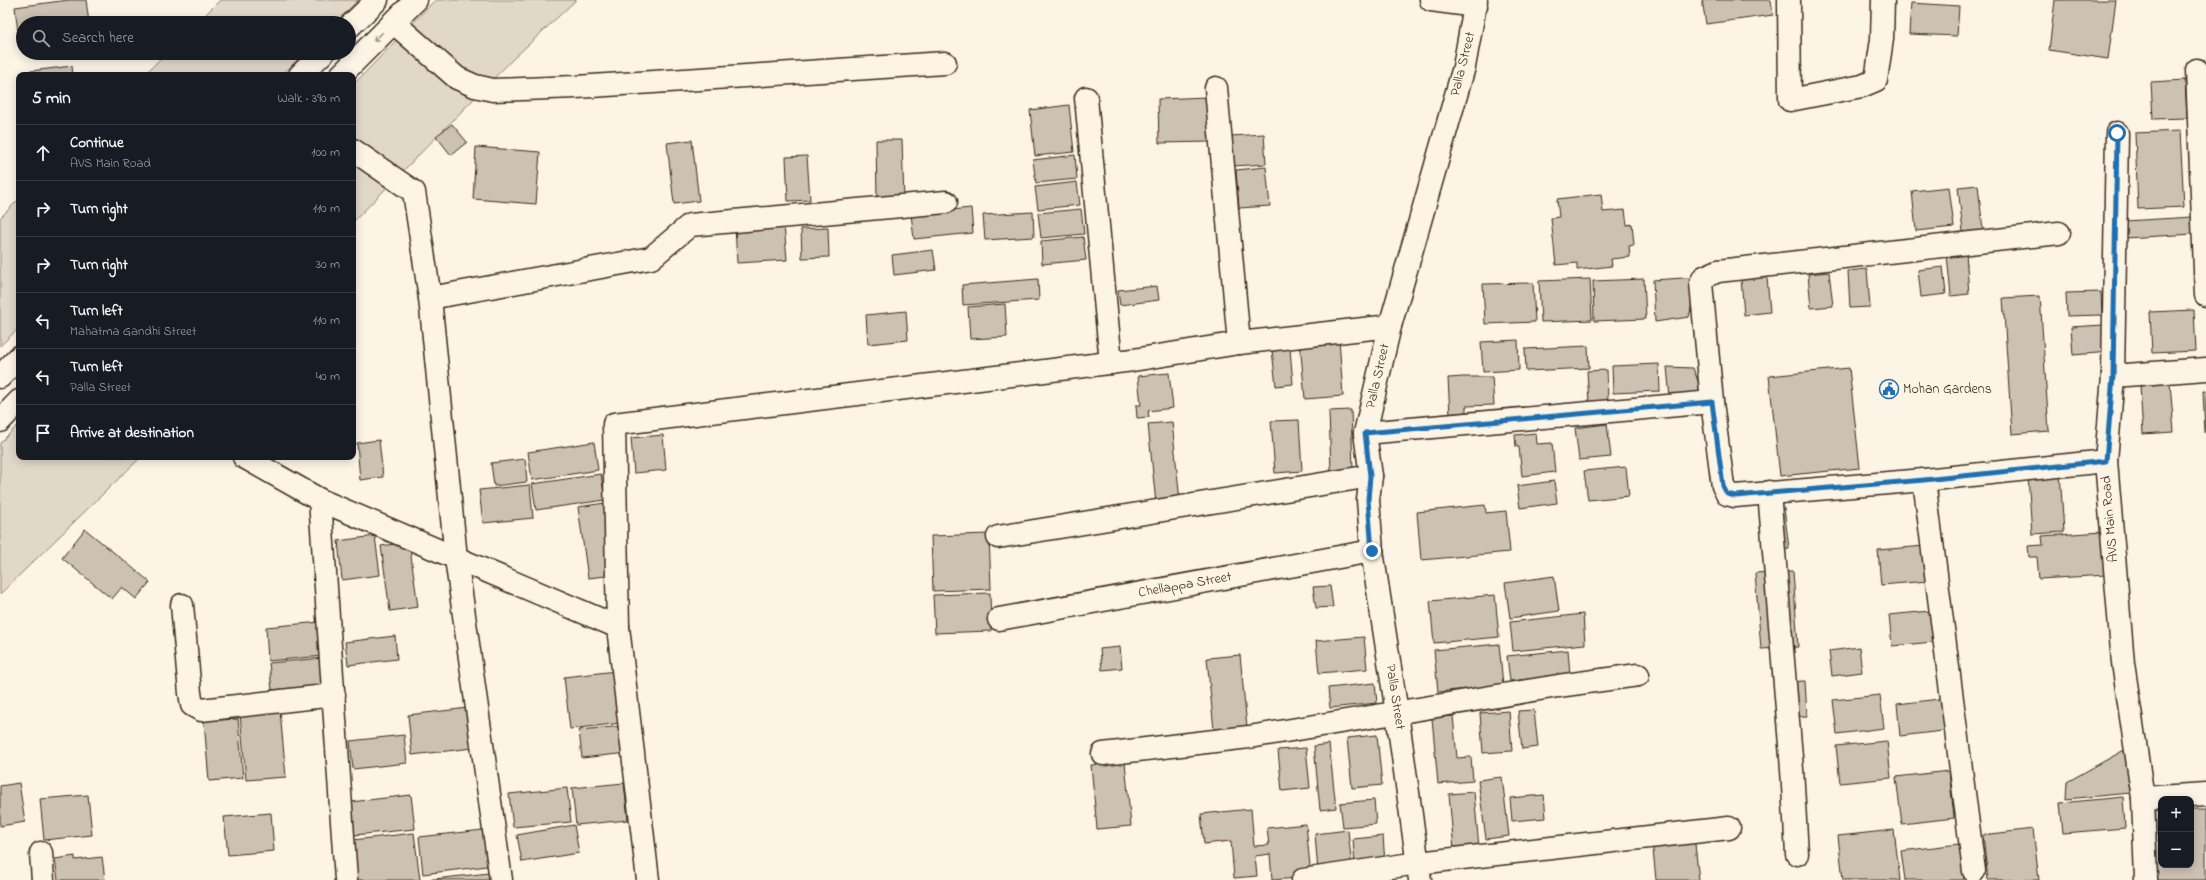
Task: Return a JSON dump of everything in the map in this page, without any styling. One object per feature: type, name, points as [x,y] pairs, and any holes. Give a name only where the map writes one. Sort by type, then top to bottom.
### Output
[{"type":"street","points":[[356,20],[377,0]]},
{"type":"street","points":[[344,72],[416,0]]},
{"type":"street","points":[[1431,0],[1476,3]]},
{"type":"street","points":[[1789,0],[1790,100],[1862,86],[1876,80],[1882,39],[1883,0]]},
{"type":"street","name":"Palla Street","points":[[1419,872],[1398,713],[1372,551],[1368,500],[1370,476],[1365,433],[1390,326],[1464,67],[1476,3]]},
{"type":"street","points":[[394,22],[457,78],[475,86],[493,90],[576,87],[945,63]]},
{"type":"street","points":[[303,72],[316,60]]},
{"type":"street","points":[[2198,70],[2206,295]]},
{"type":"street","points":[[1216,88],[1239,343]]},
{"type":"street","points":[[1086,98],[1111,363]]},
{"type":"street","name":"AVS Main Road","points":[[2117,133],[2113,376],[2106,461],[2123,663],[2143,798],[2146,880]]},
{"type":"street","points":[[356,152],[414,192],[430,298],[456,558],[501,880]]},
{"type":"street","points":[[430,298],[652,258],[690,225],[946,202]]},
{"type":"street","points":[[2058,233],[1711,265],[1701,283],[1712,402],[1723,486],[1727,494],[1735,496],[1924,480],[2106,461]]},
{"type":"street","points":[[648,880],[618,627],[614,424],[1111,363],[1239,343],[1390,326]]},
{"type":"street","points":[[0,377],[16,361]]},
{"type":"street","points":[[2113,376],[2206,370]]},
{"type":"street","points":[[1365,433],[1712,402]]},
{"type":"street","points":[[0,421],[16,404]]},
{"type":"street","points":[[249,460],[320,500],[618,627]]},
{"type":"street","points":[[998,537],[1370,476]]},
{"type":"street","points":[[1924,480],[1974,871]]},
{"type":"street","points":[[1769,492],[1792,769],[1797,854]]},
{"type":"street","points":[[320,500],[346,880]]},
{"type":"street","name":"Chellappa Street","points":[[999,620],[1372,551]]},
{"type":"street","points":[[182,605],[192,705],[201,710],[334,695]]},
{"type":"street","points":[[1103,754],[1249,737],[1638,675]]},
{"type":"street","points":[[2143,798],[2206,794]]},
{"type":"street","points":[[1303,880],[1419,872],[1729,828]]},
{"type":"street","points":[[40,853],[43,880]]},
{"type":"shaded area","points":[[220,0],[358,0],[342,16],[204,16]]},
{"type":"shaded area","points":[[435,0],[576,0],[512,60],[356,219],[356,82]]},
{"type":"shaded area","points":[[159,60],[297,60],[285,72],[147,72]]},
{"type":"shaded area","points":[[16,202],[16,331],[0,346],[0,218]]},
{"type":"shaded area","points":[[16,427],[16,460],[138,460],[0,594],[0,443]]},
{"type":"building","points":[[69,0],[86,0],[88,16],[16,16],[15,7]]},
{"type":"building","points":[[1702,0],[1771,0],[1773,15],[1706,24]]},
{"type":"building","points":[[2055,0],[2116,0],[2108,59],[2049,50]]},
{"type":"building","points":[[1911,3],[1959,6],[1957,36],[1909,34]]},
{"type":"building","points":[[72,66],[73,72],[23,72]]},
{"type":"building","points":[[2185,80],[2187,118],[2153,119],[2151,82]]},
{"type":"building","points":[[1208,97],[1210,142],[1159,143],[1158,99]]},
{"type":"building","points":[[1069,105],[1074,152],[1035,156],[1030,110]]},
{"type":"building","points":[[452,124],[467,142],[451,155],[436,136]]},
{"type":"building","points":[[2180,131],[2184,207],[2138,209],[2135,133]]},
{"type":"building","points":[[1264,134],[1266,164],[1233,166],[1231,136]]},
{"type":"building","points":[[692,140],[699,201],[674,204],[667,143]]},
{"type":"building","points":[[876,140],[902,140],[904,201],[877,201]]},
{"type":"building","points":[[476,147],[540,152],[536,204],[473,199]]},
{"type":"building","points":[[1075,155],[1077,179],[1036,183],[1033,160]]},
{"type":"building","points":[[807,156],[810,200],[788,201],[786,157]]},
{"type":"building","points":[[1266,167],[1270,206],[1239,208],[1236,170]]},
{"type":"building","points":[[1077,182],[1080,205],[1038,209],[1035,187]]},
{"type":"building","points":[[1978,185],[1983,230],[1963,232],[1958,187]]},
{"type":"building","points":[[1949,187],[1954,227],[1916,231],[1912,191]]},
{"type":"building","points":[[1601,194],[1603,212],[1625,210],[1627,225],[1632,224],[1634,245],[1629,246],[1630,257],[1611,259],[1612,266],[1577,270],[1577,263],[1556,265],[1551,218],[1559,217],[1557,199]]},
{"type":"building","points":[[971,208],[973,233],[914,239],[911,214]]},
{"type":"building","points":[[1081,209],[1084,234],[1041,238],[1038,213]]},
{"type":"building","points":[[1033,212],[1034,237],[985,240],[983,215]]},
{"type":"building","points":[[2193,217],[2194,234],[2125,238],[2125,221]]},
{"type":"building","points":[[784,224],[787,260],[737,263],[735,227]]},
{"type":"building","points":[[828,228],[829,257],[802,258],[801,229]]},
{"type":"building","points":[[1083,237],[1086,260],[1042,264],[1041,241]]},
{"type":"building","points":[[933,250],[936,270],[894,275],[892,255]]},
{"type":"building","points":[[1966,253],[1969,294],[1951,296],[1947,255]]},
{"type":"building","points":[[1943,267],[1946,294],[1921,297],[1918,270]]},
{"type":"building","points":[[1867,269],[1870,307],[1850,308],[1848,271]]},
{"type":"building","points":[[1829,272],[1833,306],[1811,308],[1808,274]]},
{"type":"building","points":[[1698,277],[1689,317],[1655,322],[1653,280]]},
{"type":"building","points":[[1767,277],[1770,312],[1744,315],[1741,279]]},
{"type":"building","points":[[1038,279],[1039,300],[963,305],[962,285]]},
{"type":"building","points":[[1590,279],[1592,320],[1541,322],[1539,281]]},
{"type":"building","points":[[1644,279],[1646,319],[1594,321],[1593,281]]},
{"type":"building","points":[[1533,283],[1535,322],[1485,324],[1483,284]]},
{"type":"building","points":[[1157,286],[1159,300],[1120,305],[1118,290]]},
{"type":"building","points":[[2101,292],[2102,315],[2067,316],[2066,293]]},
{"type":"building","points":[[2040,296],[2049,431],[2012,434],[2003,298]]},
{"type":"building","points":[[1005,304],[1007,337],[970,339],[968,307]]},
{"type":"building","points":[[2194,310],[2196,351],[2152,353],[2150,312]]},
{"type":"building","points":[[906,311],[908,340],[868,344],[866,315]]},
{"type":"building","points":[[2103,325],[2104,338],[2110,352],[2073,355],[2071,327]]},
{"type":"building","points":[[1339,339],[1343,396],[1305,399],[1300,342]]},
{"type":"building","points":[[1518,340],[1519,370],[1483,372],[1481,342]]},
{"type":"building","points":[[1588,346],[1589,368],[1526,371],[1525,349]]},
{"type":"building","points":[[1290,349],[1293,384],[1276,386],[1272,350]]},
{"type":"building","points":[[1659,364],[1660,391],[1613,393],[1612,366]]},
{"type":"building","points":[[1667,367],[1693,368],[1703,394],[1670,398]]},
{"type":"building","points":[[1849,368],[1860,468],[1780,476],[1769,376]]},
{"type":"building","points":[[1607,370],[1608,401],[1589,402],[1587,371]]},
{"type":"building","points":[[1169,373],[1173,408],[1148,411],[1149,417],[1137,418],[1136,405],[1141,405],[1138,376]]},
{"type":"building","points":[[1492,377],[1494,405],[1466,406],[1466,414],[1450,415],[1448,378]]},
{"type":"building","points":[[2170,383],[2174,432],[2143,434],[2140,386]]},
{"type":"building","points":[[2203,391],[2206,391],[2206,433],[2205,433]]},
{"type":"building","points":[[1351,410],[1353,470],[1331,471],[1329,411]]},
{"type":"building","points":[[1299,420],[1302,471],[1275,473],[1271,421]]},
{"type":"building","points":[[1172,422],[1180,501],[1156,504],[1148,424]]},
{"type":"building","points":[[1607,424],[1611,457],[1579,460],[1575,428]]},
{"type":"building","points":[[1536,433],[1537,444],[1552,443],[1555,472],[1522,476],[1519,447],[1516,447],[1515,435]]},
{"type":"building","points":[[663,435],[666,470],[634,473],[631,438]]},
{"type":"building","points":[[379,440],[383,477],[360,480],[357,443]]},
{"type":"building","points":[[594,442],[598,470],[532,480],[528,452]]},
{"type":"building","points":[[525,459],[527,482],[494,486],[491,463]]},
{"type":"building","points":[[1626,467],[1629,496],[1588,500],[1584,471]]},
{"type":"building","points":[[2060,473],[2064,532],[2032,534],[2028,475]]},
{"type":"building","points":[[601,474],[605,500],[536,510],[532,484]]},
{"type":"building","points":[[1554,481],[1557,503],[1520,508],[1517,486]]},
{"type":"building","points":[[530,485],[533,518],[483,523],[479,490]]},
{"type":"building","points":[[605,503],[615,575],[588,578],[578,507]]},
{"type":"building","points":[[1485,505],[1486,513],[1506,511],[1510,552],[1421,560],[1417,512]]},
{"type":"building","points":[[1784,508],[1789,549],[1770,551],[1765,510]]},
{"type":"building","points":[[85,529],[150,582],[136,599],[122,587],[112,599],[62,558]]},
{"type":"building","points":[[2103,532],[2106,575],[2039,579],[2037,557],[2029,557],[2028,546],[2043,545],[2042,536]]},
{"type":"building","points":[[989,534],[991,589],[933,591],[931,536]]},
{"type":"building","points":[[375,536],[380,575],[342,580],[338,541]]},
{"type":"building","points":[[409,542],[418,607],[390,611],[381,546]]},
{"type":"building","points":[[1937,545],[1940,580],[1881,585],[1878,550]]},
{"type":"building","points":[[1793,571],[1798,647],[1761,649],[1755,573]]},
{"type":"building","points":[[1554,576],[1559,611],[1510,618],[1505,583]]},
{"type":"building","points":[[1330,586],[1333,607],[1316,608],[1313,587]]},
{"type":"building","points":[[990,593],[991,631],[935,633],[933,595]]},
{"type":"building","points":[[1495,595],[1499,637],[1434,643],[1430,601]]},
{"type":"building","points":[[1940,610],[1943,641],[1892,646],[1889,615]]},
{"type":"building","points":[[1583,614],[1585,644],[1513,651],[1510,622]]},
{"type":"building","points":[[320,622],[323,656],[268,661],[266,627]]},
{"type":"building","points":[[395,636],[397,659],[348,665],[345,642]]},
{"type":"building","points":[[1364,637],[1367,669],[1319,673],[1316,641]]},
{"type":"building","points":[[1499,644],[1503,685],[1438,692],[1434,650]]},
{"type":"building","points":[[1120,647],[1122,668],[1102,670],[1100,649]]},
{"type":"building","points":[[1859,647],[1862,672],[1832,676],[1829,651]]},
{"type":"building","points":[[1568,650],[1570,675],[1510,681],[1507,656]]},
{"type":"building","points":[[1240,655],[1247,727],[1214,730],[1207,658]]},
{"type":"building","points":[[323,658],[325,685],[272,690],[269,663]]},
{"type":"building","points":[[616,671],[622,723],[570,729],[564,677]]},
{"type":"building","points":[[1805,681],[1807,716],[1779,717],[1777,682]]},
{"type":"building","points":[[1375,683],[1377,703],[1330,708],[1328,688]]},
{"type":"building","points":[[1880,695],[1884,728],[1837,734],[1833,700]]},
{"type":"building","points":[[1948,698],[1951,730],[1900,736],[1897,704]]},
{"type":"building","points":[[468,708],[473,748],[412,755],[408,715]]},
{"type":"building","points":[[1534,710],[1538,747],[1522,749],[1518,711]]},
{"type":"building","points":[[280,711],[286,777],[246,780],[240,714]]},
{"type":"building","points":[[1509,711],[1512,751],[1483,753],[1480,713]]},
{"type":"building","points":[[1453,716],[1457,758],[1471,757],[1473,781],[1438,784],[1432,718]]},
{"type":"building","points":[[238,719],[243,778],[209,781],[204,721]]},
{"type":"building","points":[[624,726],[627,753],[582,758],[579,730]]},
{"type":"building","points":[[404,735],[407,763],[353,769],[350,741]]},
{"type":"building","points":[[1377,735],[1382,785],[1352,788],[1347,738]]},
{"type":"building","points":[[1887,741],[1891,778],[1840,783],[1836,746]]},
{"type":"building","points":[[1329,744],[1336,808],[1320,810],[1314,746]]},
{"type":"building","points":[[1306,748],[1310,788],[1282,791],[1278,750]]},
{"type":"building","points":[[2126,749],[2130,793],[2066,799],[2067,782]]},
{"type":"building","points":[[1125,762],[1131,826],[1097,829],[1091,765]]},
{"type":"building","points":[[1949,771],[1954,818],[1902,824],[1896,777]]},
{"type":"building","points":[[1502,777],[1509,836],[1486,839],[1478,780]]},
{"type":"building","points":[[19,783],[25,822],[0,826],[0,786]]},
{"type":"building","points":[[624,783],[628,820],[576,825],[572,788]]},
{"type":"building","points":[[567,788],[571,822],[513,827],[509,794]]},
{"type":"building","points":[[1474,792],[1479,848],[1454,850],[1449,794]]},
{"type":"building","points":[[88,795],[92,835],[44,840],[40,799]]},
{"type":"building","points":[[411,795],[415,829],[354,835],[351,802]]},
{"type":"building","points":[[1544,795],[1546,818],[1512,821],[1510,798]]},
{"type":"building","points":[[2123,797],[2125,828],[2063,833],[2060,803]]},
{"type":"building","points":[[1374,800],[1376,824],[1343,827],[1340,803]]},
{"type":"building","points":[[1251,809],[1254,846],[1269,845],[1267,828],[1306,824],[1311,877],[1272,880],[1270,854],[1255,856],[1257,876],[1234,878],[1231,841],[1204,844],[1201,814]]},
{"type":"building","points":[[2194,809],[2206,809],[2206,880],[2156,880],[2153,811],[2158,810],[2158,868],[2194,868]]},
{"type":"building","points":[[271,813],[274,851],[228,855],[224,817]]},
{"type":"building","points":[[574,825],[579,853],[522,862],[517,835]]},
{"type":"building","points":[[2033,829],[2039,880],[1988,880],[1983,835]]},
{"type":"building","points":[[483,830],[487,866],[423,874],[419,837]]},
{"type":"building","points":[[1348,830],[1352,868],[1318,872],[1315,834]]},
{"type":"building","points":[[1894,830],[1900,880],[1843,880],[1838,836]]},
{"type":"building","points":[[414,833],[420,880],[357,880],[353,840]]},
{"type":"building","points":[[1694,835],[1699,880],[1656,880],[1652,840]]},
{"type":"building","points":[[1383,836],[1385,863],[1355,866],[1353,839]]},
{"type":"building","points":[[1959,844],[1964,880],[1905,880],[1901,851]]},
{"type":"building","points":[[75,856],[75,860],[102,857],[105,880],[58,880],[55,859]]},
{"type":"building","points":[[489,873],[490,880],[425,880]]},
{"type":"place","name":"Mohan Gardens","points":[[1889,389]]},
{"type":"route","points":[[1372,551],[1368,500],[1370,476],[1365,433],[1712,402],[1723,486],[1727,494],[1735,496],[1924,480],[2106,461],[2113,376],[2117,133]]}]
